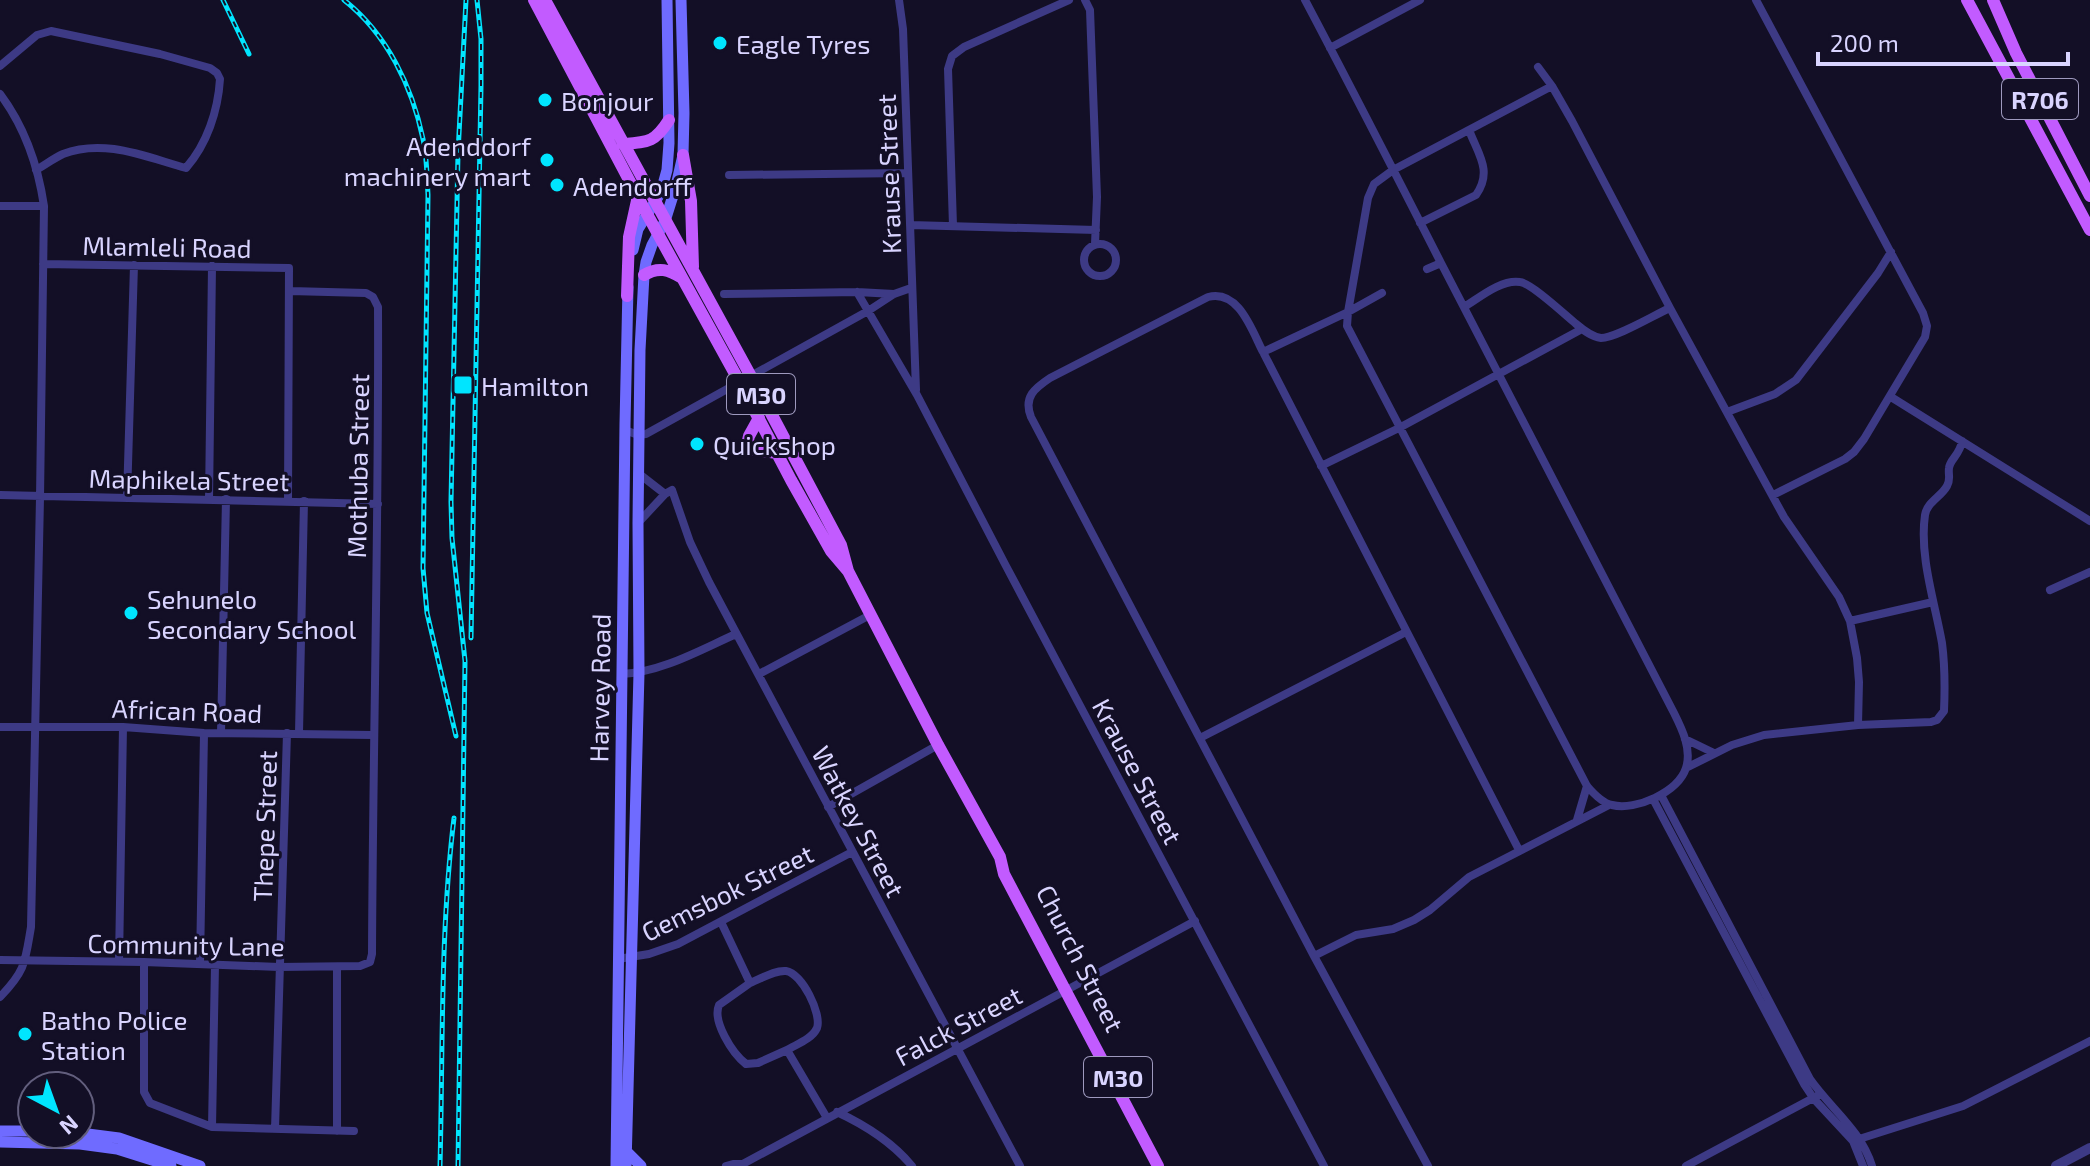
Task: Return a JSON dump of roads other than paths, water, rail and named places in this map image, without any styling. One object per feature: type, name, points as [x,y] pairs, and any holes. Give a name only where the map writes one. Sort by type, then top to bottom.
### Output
[{"type":"main road","name":"Church Street","points":[[534,0],[647,214],[662,227]]},
{"type":"main road","name":"Church Street","points":[[545,0],[655,202],[662,227],[841,545],[848,571],[1000,857],[1004,874],[1166,1166]]},
{"type":"main road","name":"Harvey Road","points":[[626,1166],[619,1157],[618,959],[627,296],[633,243],[661,192],[667,170],[667,0]]},
{"type":"main road","name":"Harvey Road","points":[[619,1157],[632,957],[639,673],[638,435],[644,275],[650,251],[662,227],[679,177],[683,155],[681,0]]},
{"type":"main road","name":"R706","points":[[1970,0],[1975,15],[2090,230]]},
{"type":"main road","name":"R706","points":[[1993,0],[2016,53],[2090,196]]},
{"type":"main road","points":[[623,144],[649,141],[661,133],[669,120]]},
{"type":"main road","points":[[644,275],[662,269],[689,276],[691,201],[683,155]]},
{"type":"main road","points":[[627,296],[629,237],[638,196]]},
{"type":"main road","points":[[626,350],[640,350]]},
{"type":"main road","name":"Church Street","points":[[745,378],[759,418],[777,453],[831,551],[848,571]]},
{"type":"main road","points":[[759,418],[746,449],[777,453]]},
{"type":"main road","name":"Church Street","points":[[1068,989],[1158,1166]]},
{"type":"main road","points":[[96,1135],[119,1138],[200,1166]]},
{"type":"main road","points":[[0,1142],[80,1144],[117,1149],[171,1166]]},
{"type":"main road","points":[[609,1166],[619,1157],[641,1166]]},
{"type":"street","name":"Krause Street","points":[[899,0],[903,29],[917,395]]},
{"type":"street","points":[[953,226],[949,60],[964,47],[1069,0]]},
{"type":"street","points":[[1085,0],[1090,10],[1097,197],[1095,244]]},
{"type":"street","points":[[1305,0],[1667,699],[1685,739],[1686,768]]},
{"type":"street","points":[[1330,48],[1420,0]]},
{"type":"street","points":[[1756,0],[1923,313],[1927,332],[1891,397],[1854,452],[1773,495]]},
{"type":"street","points":[[0,66],[25,43],[51,31],[210,68],[220,79],[212,119],[200,147],[186,168],[102,147],[62,154],[36,170]]},
{"type":"street","points":[[1538,67],[1552,86],[1784,517],[1839,597],[1850,621],[1857,658],[1858,725]]},
{"type":"street","points":[[1552,86],[1393,170],[1374,184],[1368,198],[1347,320],[1349,333],[1587,786],[1609,805]]},
{"type":"street","points":[[0,94],[18,122],[36,170],[44,206],[31,927],[25,961],[15,982],[0,997]]},
{"type":"street","points":[[1420,223],[1476,195],[1480,190],[1485,176],[1484,166],[1469,130]]},
{"type":"street","points":[[729,175],[907,173]]},
{"type":"street","points":[[0,206],[44,206]]},
{"type":"street","points":[[910,225],[1096,230]]},
{"type":"street","points":[[1095,244],[1109,246],[1115,253],[1114,267],[1104,276],[1090,273],[1084,262],[1088,249],[1095,244]]},
{"type":"street","points":[[1727,412],[1775,394],[1796,380],[1891,252]]},
{"type":"street","points":[[1427,269],[1441,263]]},
{"type":"street","name":"Mlamleli Road","points":[[43,264],[289,268],[290,291]]},
{"type":"street","points":[[127,498],[134,265]]},
{"type":"street","points":[[209,500],[212,266]]},
{"type":"street","points":[[1464,307],[1506,284],[1519,282],[1534,290],[1582,329],[1600,338],[1670,308]]},
{"type":"street","points":[[625,430],[638,435],[646,434],[894,294],[911,288]]},
{"type":"street","points":[[288,501],[290,291]]},
{"type":"street","name":"Mothuba Street","points":[[290,291],[366,293],[377,302],[378,504],[370,962]]},
{"type":"street","name":"Krause Street","points":[[857,292],[917,395],[1324,1166]]},
{"type":"street","points":[[1263,352],[1382,293]]},
{"type":"street","points":[[724,294],[894,294]]},
{"type":"street","points":[[1428,1166],[1031,417],[1027,404],[1032,392],[1050,378],[1214,296],[1221,296],[1236,305],[1519,850]]},
{"type":"street","points":[[1321,466],[1399,428],[1582,329]]},
{"type":"street","points":[[1891,397],[2090,521]]},
{"type":"street","points":[[1314,956],[1356,935],[1393,929],[1414,920],[1469,877],[1609,805],[1632,806],[1657,797],[1679,779],[1686,768],[1732,745],[1764,735],[1858,725],[1931,722],[1941,716],[1944,711],[1945,675],[1926,564],[1925,515],[1930,504],[1949,482],[1949,466],[1959,453],[1962,441]]},
{"type":"street","points":[[638,473],[668,492],[638,523]]},
{"type":"street","name":"Watkey Street","points":[[668,492],[736,634],[1020,1166]]},
{"type":"street","name":"Maphikela Street","points":[[0,495],[378,504]]},
{"type":"street","points":[[221,733],[226,499]]},
{"type":"street","name":"Thepe Street","points":[[299,733],[304,501]]},
{"type":"street","points":[[2050,590],[2090,572]]},
{"type":"street","points":[[1850,621],[1933,602]]},
{"type":"street","points":[[759,674],[870,615]]},
{"type":"street","points":[[1200,738],[1406,632]]},
{"type":"street","points":[[622,674],[639,673],[664,665],[736,634]]},
{"type":"street","name":"African Road","points":[[0,727],[123,727],[204,733],[373,735]]},
{"type":"street","points":[[119,961],[123,727]]},
{"type":"street","points":[[200,964],[204,733]]},
{"type":"street","name":"Thepe Street","points":[[275,1129],[287,733]]},
{"type":"street","points":[[1685,739],[1714,753]]},
{"type":"street","points":[[828,807],[938,745]]},
{"type":"street","points":[[1577,820],[1587,786]]},
{"type":"street","points":[[1657,797],[1791,1060],[1856,1140],[1872,1166]]},
{"type":"street","name":"Gemsbok Street","points":[[618,959],[663,950],[852,852]]},
{"type":"street","name":"Falck Street","points":[[726,1166],[743,1164],[1195,921]]},
{"type":"street","points":[[721,922],[750,983]]},
{"type":"street","name":"Community Lane","points":[[0,960],[279,967],[364,966],[370,962]]},
{"type":"street","points":[[144,962],[144,1092],[150,1103],[212,1127],[354,1131]]},
{"type":"street","points":[[212,1127],[215,965]]},
{"type":"street","points":[[337,967],[337,1131]]},
{"type":"street","points":[[784,971],[791,972],[804,985],[819,1019],[809,1037],[758,1063],[746,1064],[719,1025],[716,1010],[750,983],[784,971]]},
{"type":"street","points":[[1856,1140],[1963,1106],[2090,1041]]},
{"type":"street","points":[[787,1050],[827,1118]]},
{"type":"street","points":[[1686,1166],[1818,1096]]},
{"type":"street","points":[[837,1112],[881,1137],[912,1166]]},
{"type":"street","points":[[1856,1140],[1863,1166]]},
{"type":"street","points":[[2056,1166],[2072,1162],[2090,1148]]},
{"type":"railway","points":[[223,0],[249,54]]},
{"type":"railway","points":[[344,0],[373,29],[396,62],[412,100],[424,146],[428,195],[423,568],[427,613],[456,736]]},
{"type":"railway","points":[[458,1166],[465,661],[451,502],[458,153],[466,0]]},
{"type":"railway","points":[[471,638],[481,86],[477,0]]},
{"type":"railway","points":[[440,1166],[444,948],[454,818]]},
{"type":"place","name":"Eagle Tyres","points":[[720,43]]},
{"type":"place","name":"Bonjour","points":[[545,100]]},
{"type":"place","name":"Adenddorf machinery mart","points":[[547,160]]},
{"type":"place","name":"Adendorff","points":[[557,185]]},
{"type":"place","name":"Hamilton","points":[[463,385]]},
{"type":"place","name":"Quickshop","points":[[697,444]]},
{"type":"place","name":"Sehunelo Secondary School","points":[[131,613]]},
{"type":"place","name":"Batho Police Station","points":[[25,1034]]}]
